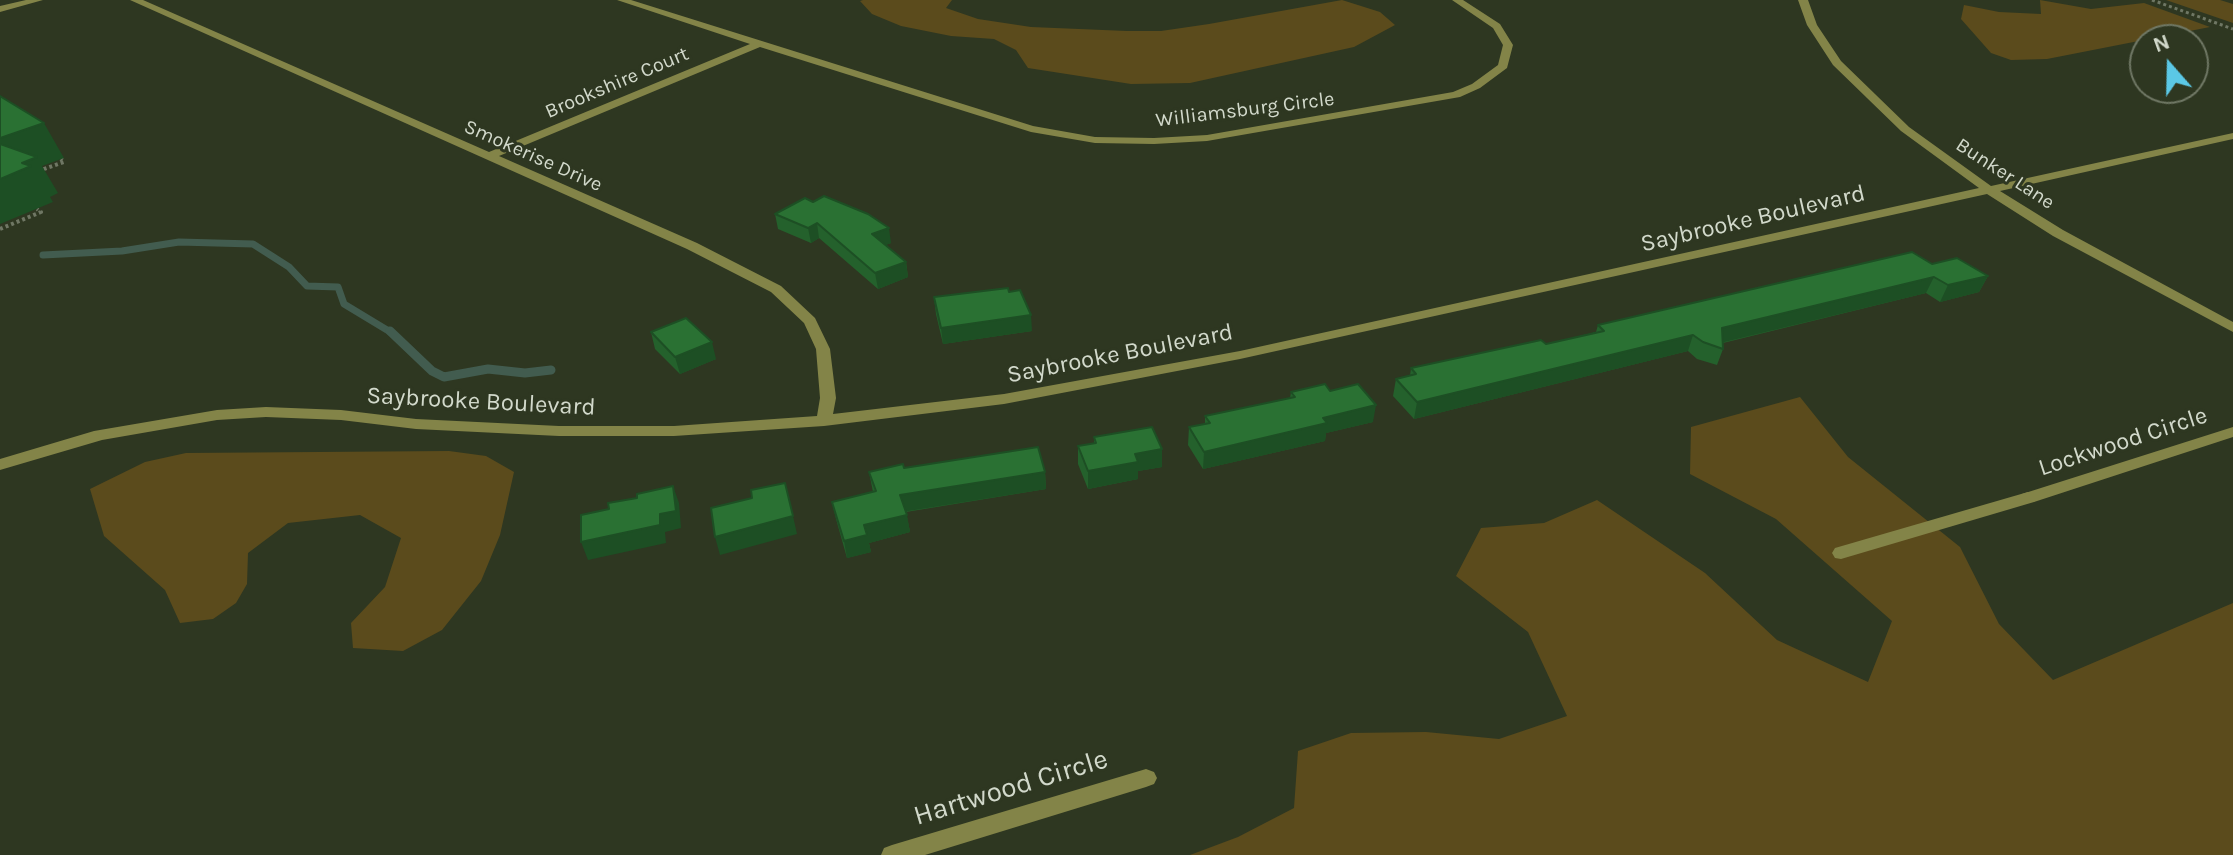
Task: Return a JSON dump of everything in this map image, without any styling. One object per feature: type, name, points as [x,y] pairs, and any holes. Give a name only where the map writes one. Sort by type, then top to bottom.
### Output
[{"type":"street","points":[[0,9],[38,0]]},
{"type":"street","name":"Smokerise Drive","points":[[135,0],[754,276],[786,296],[810,321],[823,349],[828,398],[824,421]]},
{"type":"street","name":"Williamsburg Circle","points":[[622,0],[1031,129],[1095,140],[1183,140],[1456,95],[1499,72],[1507,57],[1508,45],[1491,20],[1457,0]]},
{"type":"street","name":"Bunker Lane","points":[[1803,0],[1818,36],[1837,63],[1863,92],[1905,129],[1988,189],[2092,252],[2233,328]]},
{"type":"street","name":"Brookshire Court","points":[[487,157],[760,43]]},
{"type":"street","name":"Saybrooke Boulevard","points":[[0,465],[60,446],[151,425],[217,415],[266,412],[559,431],[757,428],[1004,399],[1131,377],[2233,136]]},
{"type":"street","name":"Lockwood Circle","points":[[1841,553],[2028,498],[2233,432]]},
{"type":"street","name":"Hartwood Circle","points":[[892,855],[1146,778]]},
{"type":"path","points":[[2152,0],[2233,29]]},
{"type":"path","points":[[25,175],[64,162],[61,159]]},
{"type":"path","points":[[0,229],[41,212],[37,209]]},
{"type":"shaded area","points":[[952,0],[946,8],[978,19],[1031,27],[1161,31],[1342,0],[1380,12],[1395,25],[1354,47],[1190,83],[1131,84],[1028,68],[1016,50],[994,39],[951,36],[901,26],[872,14],[860,1]]},
{"type":"shaded area","points":[[2040,0],[2091,9],[2144,3],[2202,24],[2129,24],[2129,43],[2047,59],[2011,60],[1991,53],[1961,19],[1964,5],[1999,12],[2041,14]]},
{"type":"shaded area","points":[[2166,0],[2220,0],[2233,4],[2233,23]]},
{"type":"shaded area","points":[[1800,397],[1848,457],[1960,547],[1999,624],[2053,680],[2233,603],[2233,855],[1190,855],[1238,837],[1294,808],[1298,751],[1351,733],[1426,732],[1499,739],[1567,716],[1528,632],[1456,576],[1481,528],[1544,523],[1597,500],[1705,573],[1777,640],[1868,682],[1892,621],[1776,519],[1690,474],[1691,427]]},
{"type":"shaded area","points":[[449,451],[486,456],[514,472],[500,535],[481,581],[442,630],[403,651],[353,648],[351,623],[385,587],[401,538],[360,515],[288,523],[248,553],[247,584],[236,603],[213,619],[180,623],[165,590],[104,536],[90,489],[145,462],[186,453]]},
{"type":"building","points":[[0,96],[44,123],[0,138]]},
{"type":"building","points":[[0,144],[37,157],[22,163],[31,166],[0,179]]},
{"type":"building","points":[[824,196],[868,214],[889,228],[872,234],[906,262],[875,273],[817,223],[808,228],[775,214],[805,198],[813,202]]},
{"type":"building","points":[[1912,252],[1932,264],[1957,258],[1988,276],[1948,285],[1934,277],[1722,328],[1723,349],[1693,335],[1417,402],[1396,379],[1416,374],[1411,368],[1541,340],[1546,344],[1604,331],[1598,325]]},
{"type":"building","points":[[1008,288],[1009,292],[1020,290],[1031,315],[941,328],[934,297]]},
{"type":"building","points":[[686,318],[712,342],[675,357],[651,332]]},
{"type":"building","points":[[1325,384],[1330,391],[1358,384],[1376,405],[1323,418],[1327,423],[1204,452],[1189,427],[1210,423],[1205,416],[1295,397],[1291,392]]},
{"type":"building","points":[[1152,427],[1162,449],[1135,454],[1138,462],[1088,471],[1078,446],[1096,443],[1094,437]]},
{"type":"building","points":[[1038,447],[1045,472],[900,495],[907,515],[864,525],[867,535],[844,541],[832,502],[876,491],[869,472],[903,464],[904,468]]},
{"type":"building","points":[[785,483],[793,516],[715,537],[711,508],[752,498],[751,490]]},
{"type":"building","points":[[673,486],[676,511],[660,514],[660,525],[581,542],[581,515],[609,509],[608,503],[637,498],[637,494]]},
{"type":"waterway","points":[[43,255],[122,251],[179,242],[253,244],[289,267],[307,286],[338,287],[344,304],[392,333]]},
{"type":"waterway","points":[[390,331],[432,371],[444,377],[488,369],[525,373],[551,370]]}]
